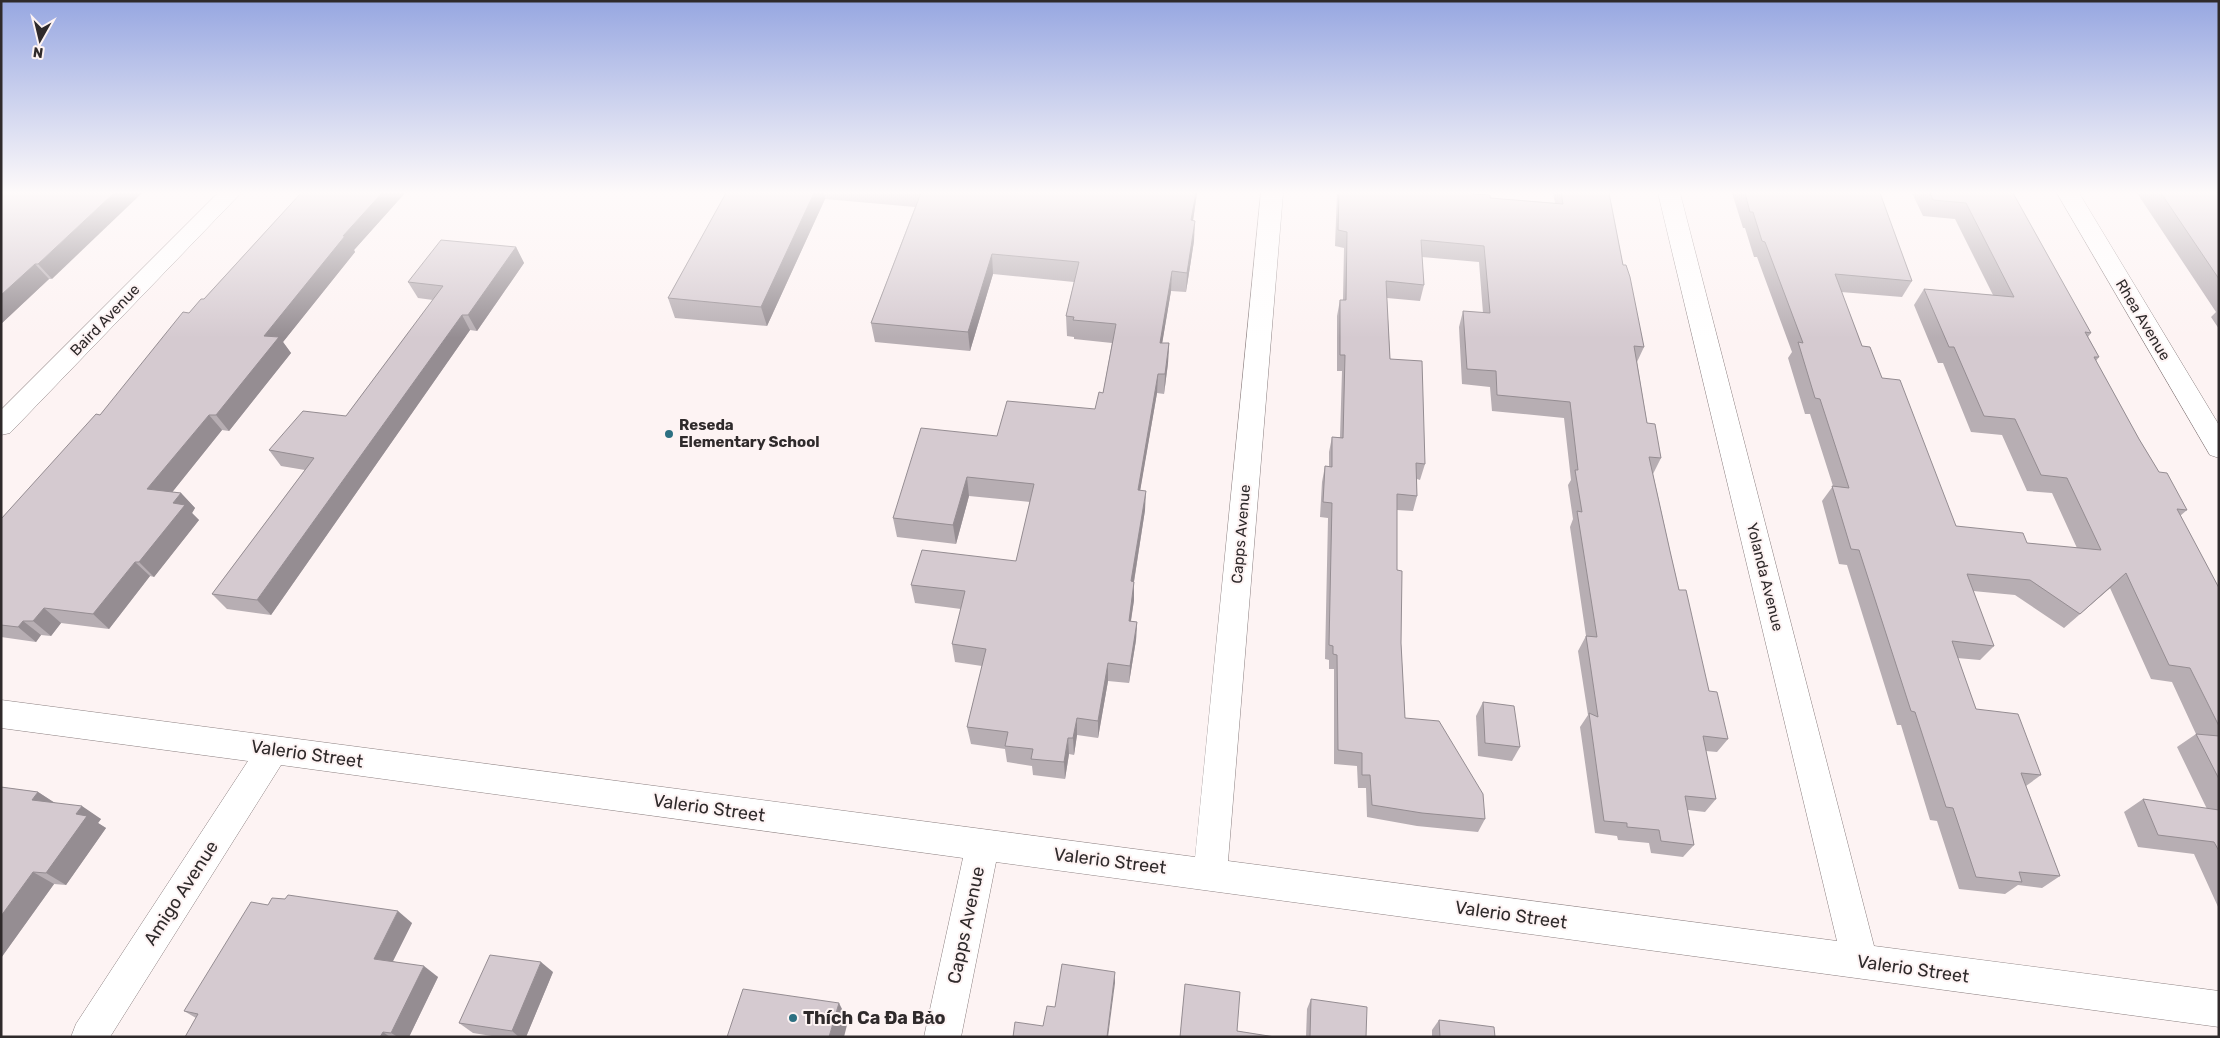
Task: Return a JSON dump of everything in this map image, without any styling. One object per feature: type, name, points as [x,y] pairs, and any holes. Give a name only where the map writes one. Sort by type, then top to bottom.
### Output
[{"type":"street","name":"Baird Avenue","points":[[1,426],[182,241]]},
{"type":"street","name":"Capps Avenue","points":[[1210,874],[1268,241]]},
{"type":"street","name":"Yolanda Avenue","points":[[1681,241],[1860,962]]},
{"type":"street","name":"Rhea Avenue","points":[[2097,241],[2219,448]]},
{"type":"street","name":"Valerio Street","points":[[1,714],[2219,1009]]},
{"type":"street","name":"Amigo Avenue","points":[[89,1037],[273,750]]},
{"type":"street","name":"Capps Avenue","points":[[942,1037],[984,844]]},
{"type":"building","points":[[1,241],[62,241],[38,264],[35,264],[1,295]]},
{"type":"building","points":[[257,241],[341,241],[264,336],[279,337],[216,415],[209,415],[147,489],[181,493],[173,503],[185,505],[139,562],[135,562],[93,614],[44,608],[33,621],[23,621],[18,627],[1,625],[1,519],[96,414],[100,415],[183,312],[189,313],[201,299],[204,299]]},
{"type":"building","points":[[440,241],[516,247],[468,315],[462,315],[257,600],[212,594],[314,458],[269,450],[303,411],[346,416],[443,286],[408,282]]},
{"type":"building","points":[[699,241],[791,241],[761,307],[668,298]]},
{"type":"building","points":[[902,241],[1192,241],[1187,273],[1172,271],[1160,343],[1169,343],[1165,374],[1158,374],[1138,490],[1146,491],[1131,581],[1134,582],[1129,621],[1137,622],[1130,666],[1108,663],[1098,721],[1077,718],[1073,738],[1068,738],[1064,762],[1031,759],[1033,749],[1005,746],[1008,732],[967,727],[986,649],[952,644],[965,591],[911,585],[922,550],[1016,561],[1034,484],[967,477],[953,525],[893,518],[921,428],[997,436],[1007,401],[1095,409],[1099,392],[1103,393],[1116,324],[1073,320],[1074,317],[1066,316],[1079,262],[992,254],[968,332],[871,323]]},
{"type":"building","points":[[1347,241],[1421,241],[1424,285],[1386,281],[1390,359],[1422,361],[1425,464],[1416,463],[1417,496],[1397,494],[1397,570],[1402,571],[1401,643],[1405,718],[1439,721],[1483,794],[1485,819],[1422,813],[1372,805],[1370,775],[1362,775],[1362,753],[1338,750],[1337,655],[1333,654],[1333,646],[1329,645],[1332,503],[1323,502],[1325,466],[1332,467],[1332,437],[1343,438],[1345,355],[1340,355],[1340,300],[1346,300]]},
{"type":"building","points":[[1436,241],[1618,241],[1623,265],[1626,265],[1630,277],[1644,347],[1634,346],[1647,423],[1655,424],[1661,458],[1649,457],[1679,590],[1686,590],[1709,691],[1717,692],[1728,739],[1703,736],[1716,799],[1685,796],[1694,845],[1661,841],[1659,830],[1627,827],[1627,823],[1604,821],[1589,713],[1598,717],[1586,636],[1597,637],[1577,511],[1582,512],[1575,470],[1578,470],[1570,402],[1497,395],[1496,371],[1467,369],[1463,311],[1490,313],[1484,246]]},
{"type":"building","points":[[1763,241],[1898,241],[1912,281],[1835,274],[1862,346],[1870,347],[1882,378],[1900,380],[1956,526],[2023,533],[2027,543],[2101,550],[2067,478],[2041,475],[2015,419],[1984,416],[1954,347],[1949,347],[1924,289],[2014,297],[1986,241],[2040,241],[2091,333],[2085,332],[2099,357],[2094,357],[2159,472],[2167,473],[2187,510],[2177,509],[2219,588],[2219,726],[2190,668],[2169,665],[2126,573],[2080,614],[2030,580],[1967,574],[1994,646],[1952,641],[1976,709],[2018,714],[2041,775],[2021,773],[2060,876],[2019,872],[2022,882],[1976,877],[1953,808],[1946,807],[1915,712],[1911,711],[1859,550],[1851,549],[1832,486],[1849,488],[1820,399],[1815,398],[1798,342],[1803,343]]},
{"type":"building","points":[[2194,241],[2219,241],[2219,279]]},
{"type":"building","points":[[1483,702],[1514,706],[1520,747],[1485,743]]},
{"type":"building","points":[[2196,734],[2219,736],[2219,779]]},
{"type":"building","points":[[1,787],[38,792],[32,800],[82,806],[76,814],[87,816],[46,873],[33,872],[1,916]]},
{"type":"building","points":[[2143,799],[2219,810],[2219,851],[2214,842],[2158,835]]},
{"type":"building","points":[[288,895],[398,911],[374,959],[424,966],[391,1033],[383,1032],[380,1037],[185,1037],[198,1014],[184,1011],[251,902],[268,905],[272,898],[285,899]]},
{"type":"building","points":[[490,955],[541,962],[512,1031],[459,1023]]},
{"type":"building","points":[[1062,964],[1115,972],[1107,1037],[1013,1037],[1015,1022],[1043,1026],[1047,1006],[1055,1007]]},
{"type":"building","points":[[1185,984],[1240,992],[1237,1031],[1275,1037],[1180,1037]]},
{"type":"building","points":[[743,989],[839,1003],[829,1037],[727,1037]]},
{"type":"building","points":[[1311,999],[1367,1007],[1366,1037],[1310,1037]]},
{"type":"building","points":[[1439,1020],[1494,1027],[1495,1037],[1440,1037]]},
{"type":"place","name":"Reseda Elementary School","points":[[669,434]]},
{"type":"place","name":"Thích Ca Đa Bảo","points":[[793,1018]]}]
